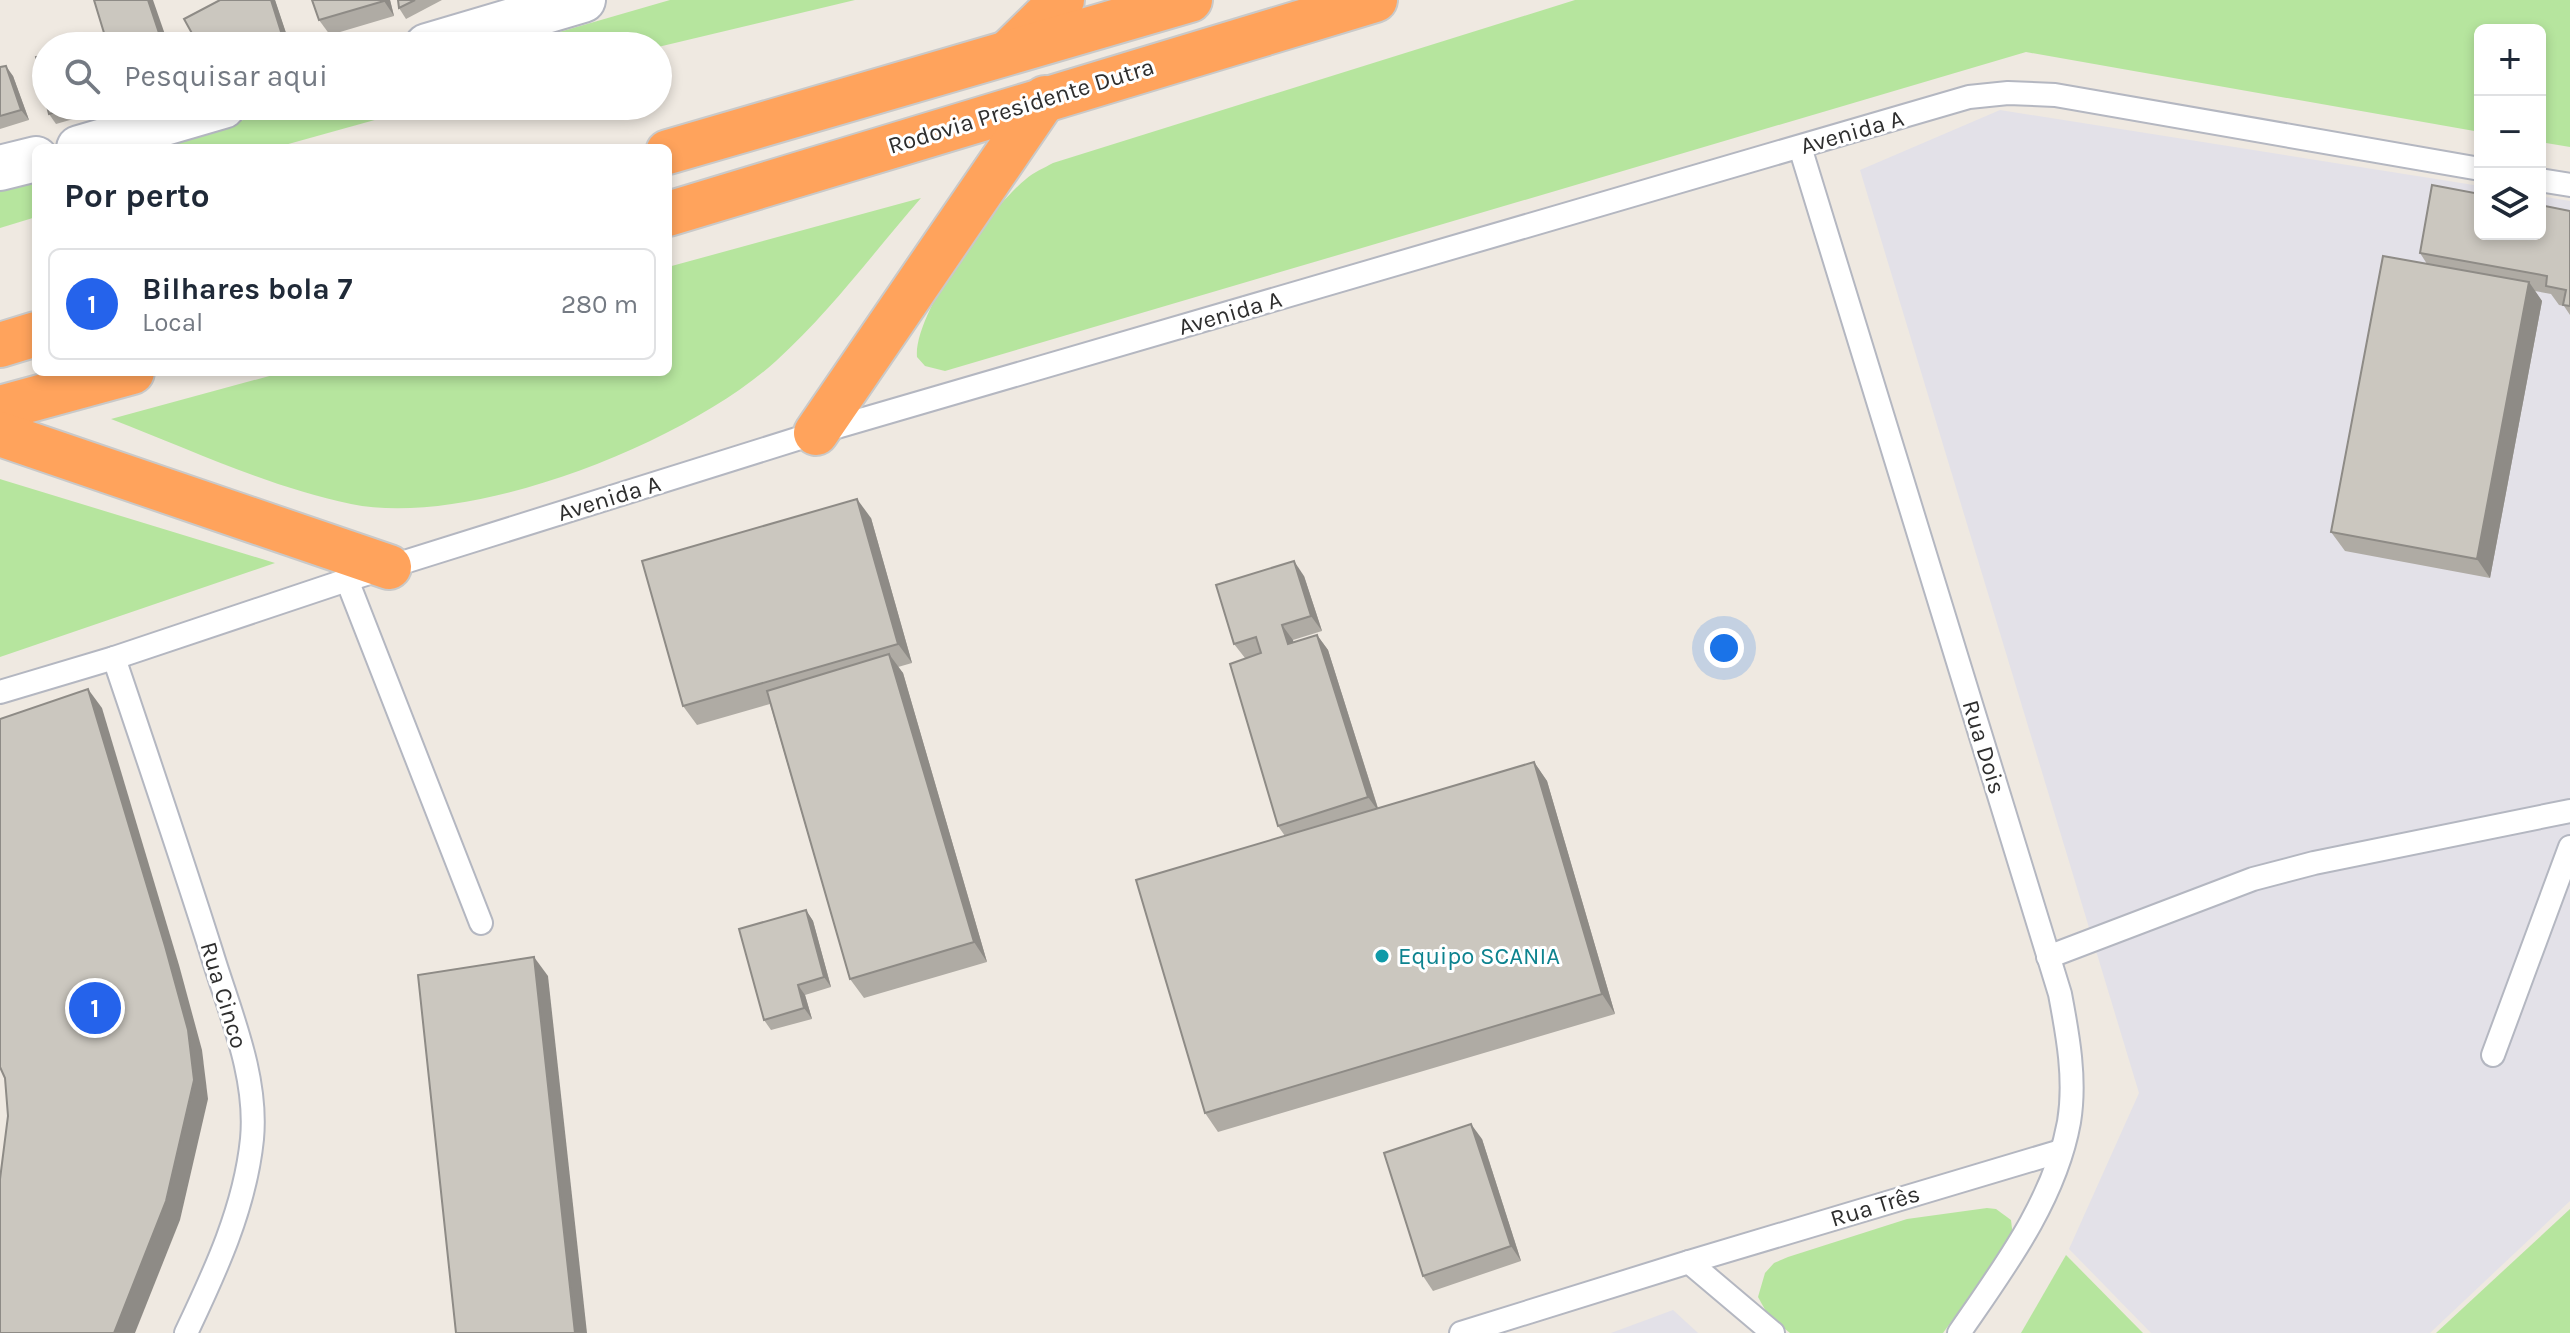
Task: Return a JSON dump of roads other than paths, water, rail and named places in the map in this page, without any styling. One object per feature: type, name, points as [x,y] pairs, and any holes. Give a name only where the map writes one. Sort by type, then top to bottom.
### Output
[{"type":"highway","points":[[1008,53],[1062,0]]},
{"type":"highway","points":[[672,151],[1190,0]]},
{"type":"highway","name":"Rodovia Presidente Dutra","points":[[672,213],[1375,0]]},
{"type":"highway","points":[[816,433],[1045,98]]},
{"type":"highway","points":[[0,324],[32,317]]},
{"type":"highway","points":[[0,345],[32,335]]},
{"type":"highway","points":[[0,408],[117,376]]},
{"type":"highway","points":[[0,434],[389,567]]},
{"type":"street","points":[[474,32],[583,0]]},
{"type":"street","points":[[93,144],[175,120]]},
{"type":"street","points":[[0,168],[32,160]]},
{"type":"lane","name":"Avenida A","points":[[0,692],[816,433],[1969,97],[2008,93],[2055,95],[2474,168]]},
{"type":"lane","name":"Rua Dois","points":[[1800,147],[2060,994],[2068,1037],[2072,1082],[2069,1122],[2061,1151],[2033,1217],[2006,1264],[1959,1333]]},
{"type":"lane","points":[[2546,181],[2570,185]]},
{"type":"lane","points":[[347,580],[481,923]]},
{"type":"lane","name":"Rua Cinco","points":[[114,658],[179,850],[233,1023],[252,1098],[252,1138],[236,1210],[225,1245],[186,1333]]},
{"type":"lane","points":[[2048,957],[2253,879],[2314,863],[2570,811]]},
{"type":"lane","points":[[2493,1055],[2570,847]]},
{"type":"lane","name":"Rua Três","points":[[1461,1333],[2061,1151]]},
{"type":"lane","points":[[1689,1262],[1773,1333]]},
{"type":"place","name":"Equipo SCANIA","points":[[1382,956]]},
{"type":"place","name":"Bilhares bola 7","points":[[95,1008]]}]
